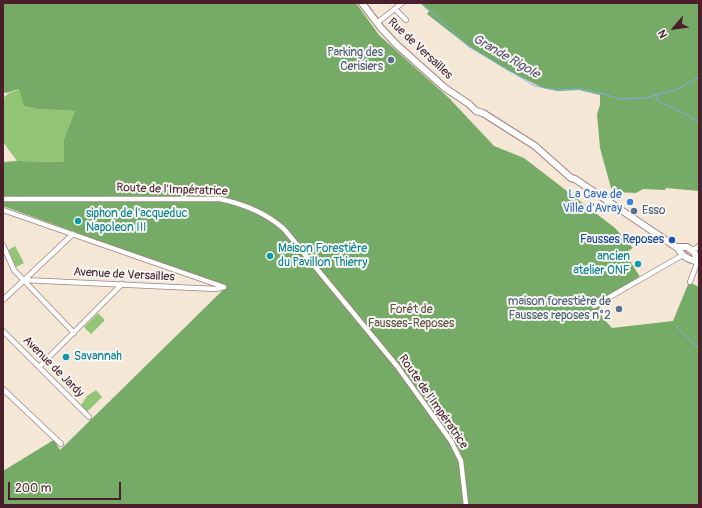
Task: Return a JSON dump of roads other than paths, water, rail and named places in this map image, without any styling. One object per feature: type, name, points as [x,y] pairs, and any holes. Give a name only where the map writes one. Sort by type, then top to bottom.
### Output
[{"type":"main road","name":"Rue de Versailles","points":[[362,3],[390,38],[445,88],[468,104],[478,107],[483,113],[535,146],[558,166],[569,172],[575,179],[678,248]]},
{"type":"main road","points":[[687,247],[691,249],[698,260],[692,261],[683,255],[678,248],[687,247]]},
{"type":"street","points":[[377,23],[402,3]]},
{"type":"street","points":[[395,8],[406,20]]},
{"type":"street","name":"Route de l'Impératrice","points":[[3,199],[220,199],[252,208],[274,221],[284,230],[397,366],[451,441],[461,461],[466,505]]},
{"type":"street","points":[[3,210],[73,234],[3,300]]},
{"type":"street","name":"Avenue de Versailles","points":[[24,280],[216,289],[224,287],[73,234]]},
{"type":"street","points":[[3,245],[14,270],[74,333]]},
{"type":"street","points":[[690,282],[698,260],[699,248],[691,249]]},
{"type":"street","points":[[594,306],[683,255]]},
{"type":"street","points":[[39,367],[122,284]]},
{"type":"street","name":"Avenue de Jardy","points":[[3,331],[89,417]]},
{"type":"street","points":[[3,389],[61,444]]},
{"type":"waterway","name":"Grande Rigole","points":[[422,3],[468,46],[535,86],[557,90],[579,89],[620,99],[644,98]]},
{"type":"waterway","name":"Grande Rigole","points":[[645,98],[678,89],[699,77]]},
{"type":"waterway","points":[[656,94],[658,101],[688,115],[699,124]]},
{"type":"waterway","points":[[676,326],[699,349]]},
{"type":"place","name":"Parking des Cerisiers","points":[[391,60]]},
{"type":"place","name":"La Cave de Ville d'Avray","points":[[630,202]]},
{"type":"place","name":"Esso","points":[[634,211]]},
{"type":"place","name":"siphon de l'acqueduc Napoleon III","points":[[78,221]]},
{"type":"place","name":"Fausses Reposes","points":[[672,240]]},
{"type":"place","name":"Maison Forestière du Pavillon Thierry","points":[[270,256]]},
{"type":"place","name":"ancien atelier ONF","points":[[638,264]]},
{"type":"place","name":"maison forestière de Fausses reposes n°2","points":[[619,309]]},
{"type":"place","name":"Savannah","points":[[66,357]]},
{"type":"park label","name":"Forêt de Fausses-Reposes","points":[[411,317]]}]
